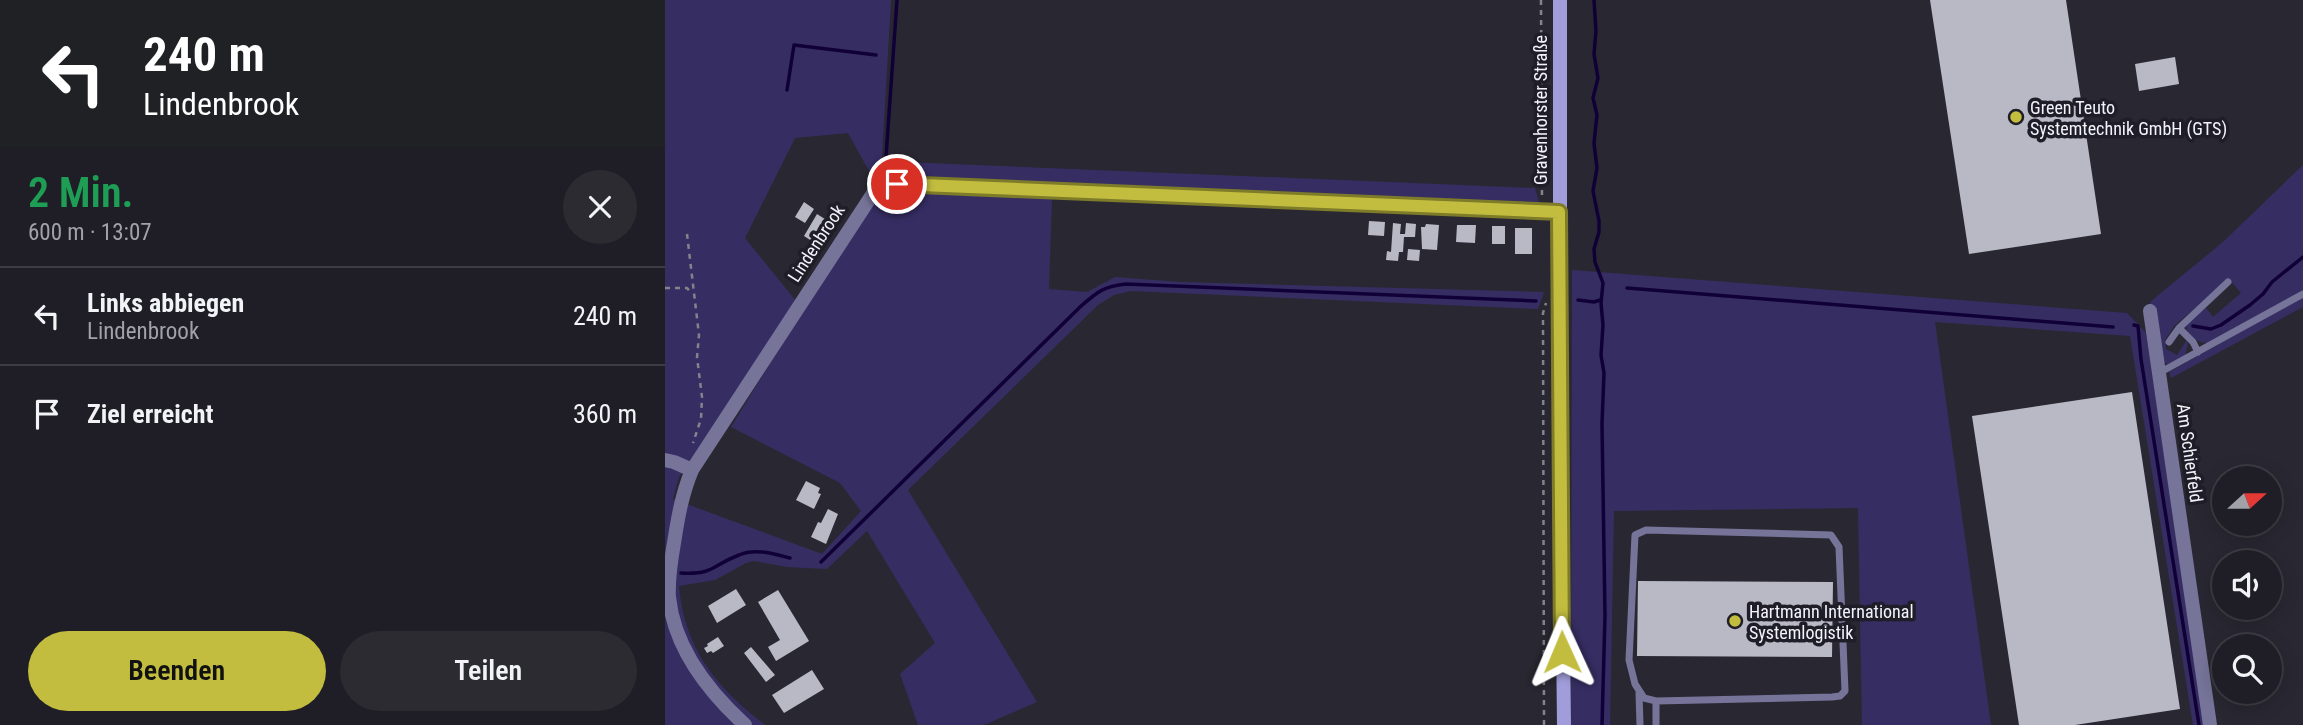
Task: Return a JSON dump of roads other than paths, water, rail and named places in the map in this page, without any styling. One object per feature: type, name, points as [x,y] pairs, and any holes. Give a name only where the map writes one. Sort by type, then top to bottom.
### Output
[{"type":"main road","name":"Gravenhorster Straße","points":[[1560,0],[1553,212],[1564,725]]},
{"type":"street","name":"Lindenbrook","points":[[745,725],[698,673],[678,635],[669,597],[679,506],[692,470],[874,191],[886,185],[911,184],[1553,212]]},
{"type":"street","name":"Am Schierfeld","points":[[2150,311],[2210,725]]},
{"type":"street","points":[[665,460],[692,470]]},
{"type":"lane","points":[[2169,342],[2179,328],[2228,282]]},
{"type":"lane","points":[[2159,374],[2303,294]]},
{"type":"lane","points":[[2179,328],[2193,342],[2198,352]]},
{"type":"lane","points":[[1639,692],[1644,698],[1656,701],[1840,695],[1845,691],[1839,547],[1836,539],[1831,534],[1646,530],[1635,535],[1629,660],[1639,692],[1640,725]]},
{"type":"lane","points":[[1656,701],[1656,725]]},
{"type":"waterway","points":[[886,157],[897,0]]},
{"type":"waterway","points":[[1594,0],[1594,54],[1598,78],[1593,98],[1597,115],[1594,143],[1597,168],[1593,191],[1599,221],[1594,249],[1595,262],[1603,283],[1601,355],[1604,373],[1602,424],[1605,615],[1602,725]]},
{"type":"waterway","points":[[787,90],[794,45],[876,55]]},
{"type":"waterway","points":[[2193,326],[2211,329],[2221,325],[2250,305],[2272,282],[2303,257]]},
{"type":"waterway","points":[[821,562],[1080,307],[1106,288],[1126,284],[1536,301]]},
{"type":"waterway","points":[[1627,288],[2113,327]]},
{"type":"waterway","points":[[1578,300],[1600,300]]},
{"type":"waterway","points":[[2134,325],[2138,326],[2199,725]]},
{"type":"waterway","points":[[681,573],[707,571],[751,552],[765,552],[790,558]]},
{"type":"place","name":"Green Teuto Systemtechnik GmbH (GTS)","points":[[2016,117]]},
{"type":"place","name":"Hartmann International Systemlogistik","points":[[1735,621]]}]
